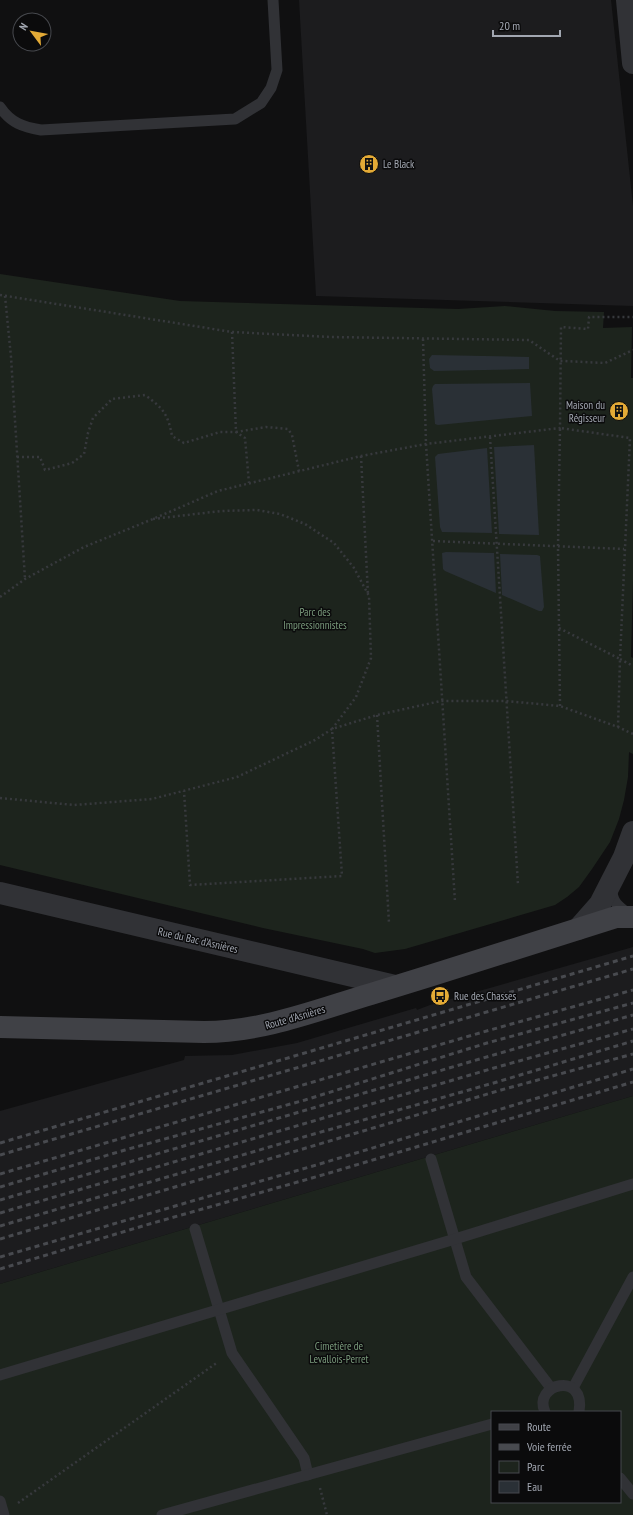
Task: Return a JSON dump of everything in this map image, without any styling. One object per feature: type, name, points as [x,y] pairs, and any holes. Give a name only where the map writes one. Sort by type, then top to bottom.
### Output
[{"type":"main road","name":"Route d'Asnières","points":[[0,1027],[225,1032],[250,1029],[272,1024],[616,917],[632,916]]},
{"type":"street","points":[[627,0],[632,50]]},
{"type":"street","points":[[578,929],[600,904],[624,857],[633,832]]},
{"type":"street","name":"Rue du Bac d’Asnières","points":[[0,893],[395,986]]},
{"type":"lane","points":[[0,107],[3,112],[20,126],[41,130],[235,118],[262,103],[271,88],[277,70],[273,0]]},
{"type":"lane","points":[[613,881],[611,895],[618,906],[632,916]]},
{"type":"lane","points":[[431,1159],[466,1276],[551,1388]]},
{"type":"lane","points":[[0,1375],[455,1239],[633,1184]]},
{"type":"lane","points":[[195,1229],[232,1353],[304,1458],[312,1474]]},
{"type":"lane","points":[[573,1388],[633,1277]]},
{"type":"lane","points":[[541,1411],[546,1394],[551,1388],[558,1385],[573,1388],[581,1401],[579,1411]]},
{"type":"lane","points":[[162,1515],[491,1424]]},
{"type":"lane","points":[[621,1479],[633,1494]]},
{"type":"path","points":[[0,295],[232,332],[330,337],[529,340],[560,360],[605,362],[633,350]]},
{"type":"path","points":[[5,296],[11,357],[25,579]]},
{"type":"path","points":[[560,706],[558,547],[561,327],[588,328],[589,317],[633,317]]},
{"type":"path","points":[[232,332],[236,432]]},
{"type":"path","points":[[423,339],[426,444],[433,541],[441,701],[455,902]]},
{"type":"path","points":[[17,457],[40,457],[45,470],[72,463],[84,454],[92,418],[112,399],[145,395],[156,404],[169,419],[172,436],[184,443],[220,432],[236,432],[266,427],[288,429],[292,435],[299,471]]},
{"type":"path","points":[[0,597],[25,579],[84,547],[153,519],[218,490],[361,456],[426,444],[560,428],[630,438],[624,548],[618,727]]},
{"type":"path","points":[[236,432],[246,438],[249,483]]},
{"type":"path","points":[[490,437],[518,885]]},
{"type":"path","points":[[184,791],[190,885],[342,876],[332,729],[356,697],[371,658],[361,456]]},
{"type":"path","points":[[153,519],[220,511],[256,510],[280,514],[305,524],[334,543],[354,568],[368,596]]},
{"type":"path","points":[[433,541],[558,547],[624,548]]},
{"type":"path","points":[[559,628],[633,666]]},
{"type":"path","points":[[0,798],[74,805],[152,799],[237,777],[315,740],[332,729],[377,715],[441,701],[506,701],[560,706],[633,734]]},
{"type":"path","points":[[377,715],[389,922]]},
{"type":"path","points":[[2,1508],[17,1503],[232,1353]]},
{"type":"path","points":[[312,1474],[327,1515]]},
{"type":"shaded area","points":[[299,0],[611,0],[633,206],[633,306],[316,296]]},
{"type":"shaded area","points":[[633,947],[633,1096],[0,1284],[0,1111],[184,1060],[185,1056],[232,1055],[297,1043],[416,1008],[417,1010]]},
{"type":"green space","name":"Parc des Impressionnistes","points":[[0,274],[180,301],[458,309],[505,306],[555,311],[604,312],[603,328],[632,327],[631,378],[633,378],[633,581],[631,657],[633,658],[633,754],[629,752],[628,777],[624,800],[619,819],[610,842],[579,887],[555,905],[405,949],[375,953],[363,949],[263,928],[0,865]]},
{"type":"green space","name":"Cimetière de Levallois-Perret","points":[[633,1096],[633,1515],[0,1515],[0,1284]]},
{"type":"water","points":[[432,355],[529,357],[529,369],[434,371],[430,368],[429,359]]},
{"type":"water","points":[[530,383],[532,416],[438,425],[435,424],[432,389],[435,384]]},
{"type":"water","points":[[534,445],[539,535],[499,534],[494,447]]},
{"type":"water","points":[[487,448],[492,533],[442,532],[440,527],[435,457],[438,454]]},
{"type":"water","points":[[442,553],[494,553],[496,593],[445,571],[443,569]]},
{"type":"water","points":[[500,554],[540,556],[544,607],[542,611],[502,595]]},
{"type":"railway","points":[[0,1143],[633,956]]},
{"type":"railway","points":[[0,1155],[633,969]]},
{"type":"railway","points":[[0,1174],[483,1032],[633,990]]},
{"type":"railway","points":[[0,1187],[125,1150],[305,1100],[487,1043],[633,1003]]},
{"type":"railway","points":[[0,1200],[633,1015]]},
{"type":"railway","points":[[0,1213],[494,1068],[633,1029]]},
{"type":"railway","points":[[0,1226],[497,1082],[633,1041]]},
{"type":"railway","points":[[0,1239],[501,1090],[633,1054]]},
{"type":"railway","points":[[0,1257],[323,1163],[633,1069]]},
{"type":"railway","points":[[0,1269],[146,1225],[326,1174],[633,1082]]},
{"type":"place","name":"Le Black","points":[[369,164]]},
{"type":"place","name":"Maison du Régisseur","points":[[619,411]]},
{"type":"place","name":"Rue des Chasses","points":[[440,996]]}]
